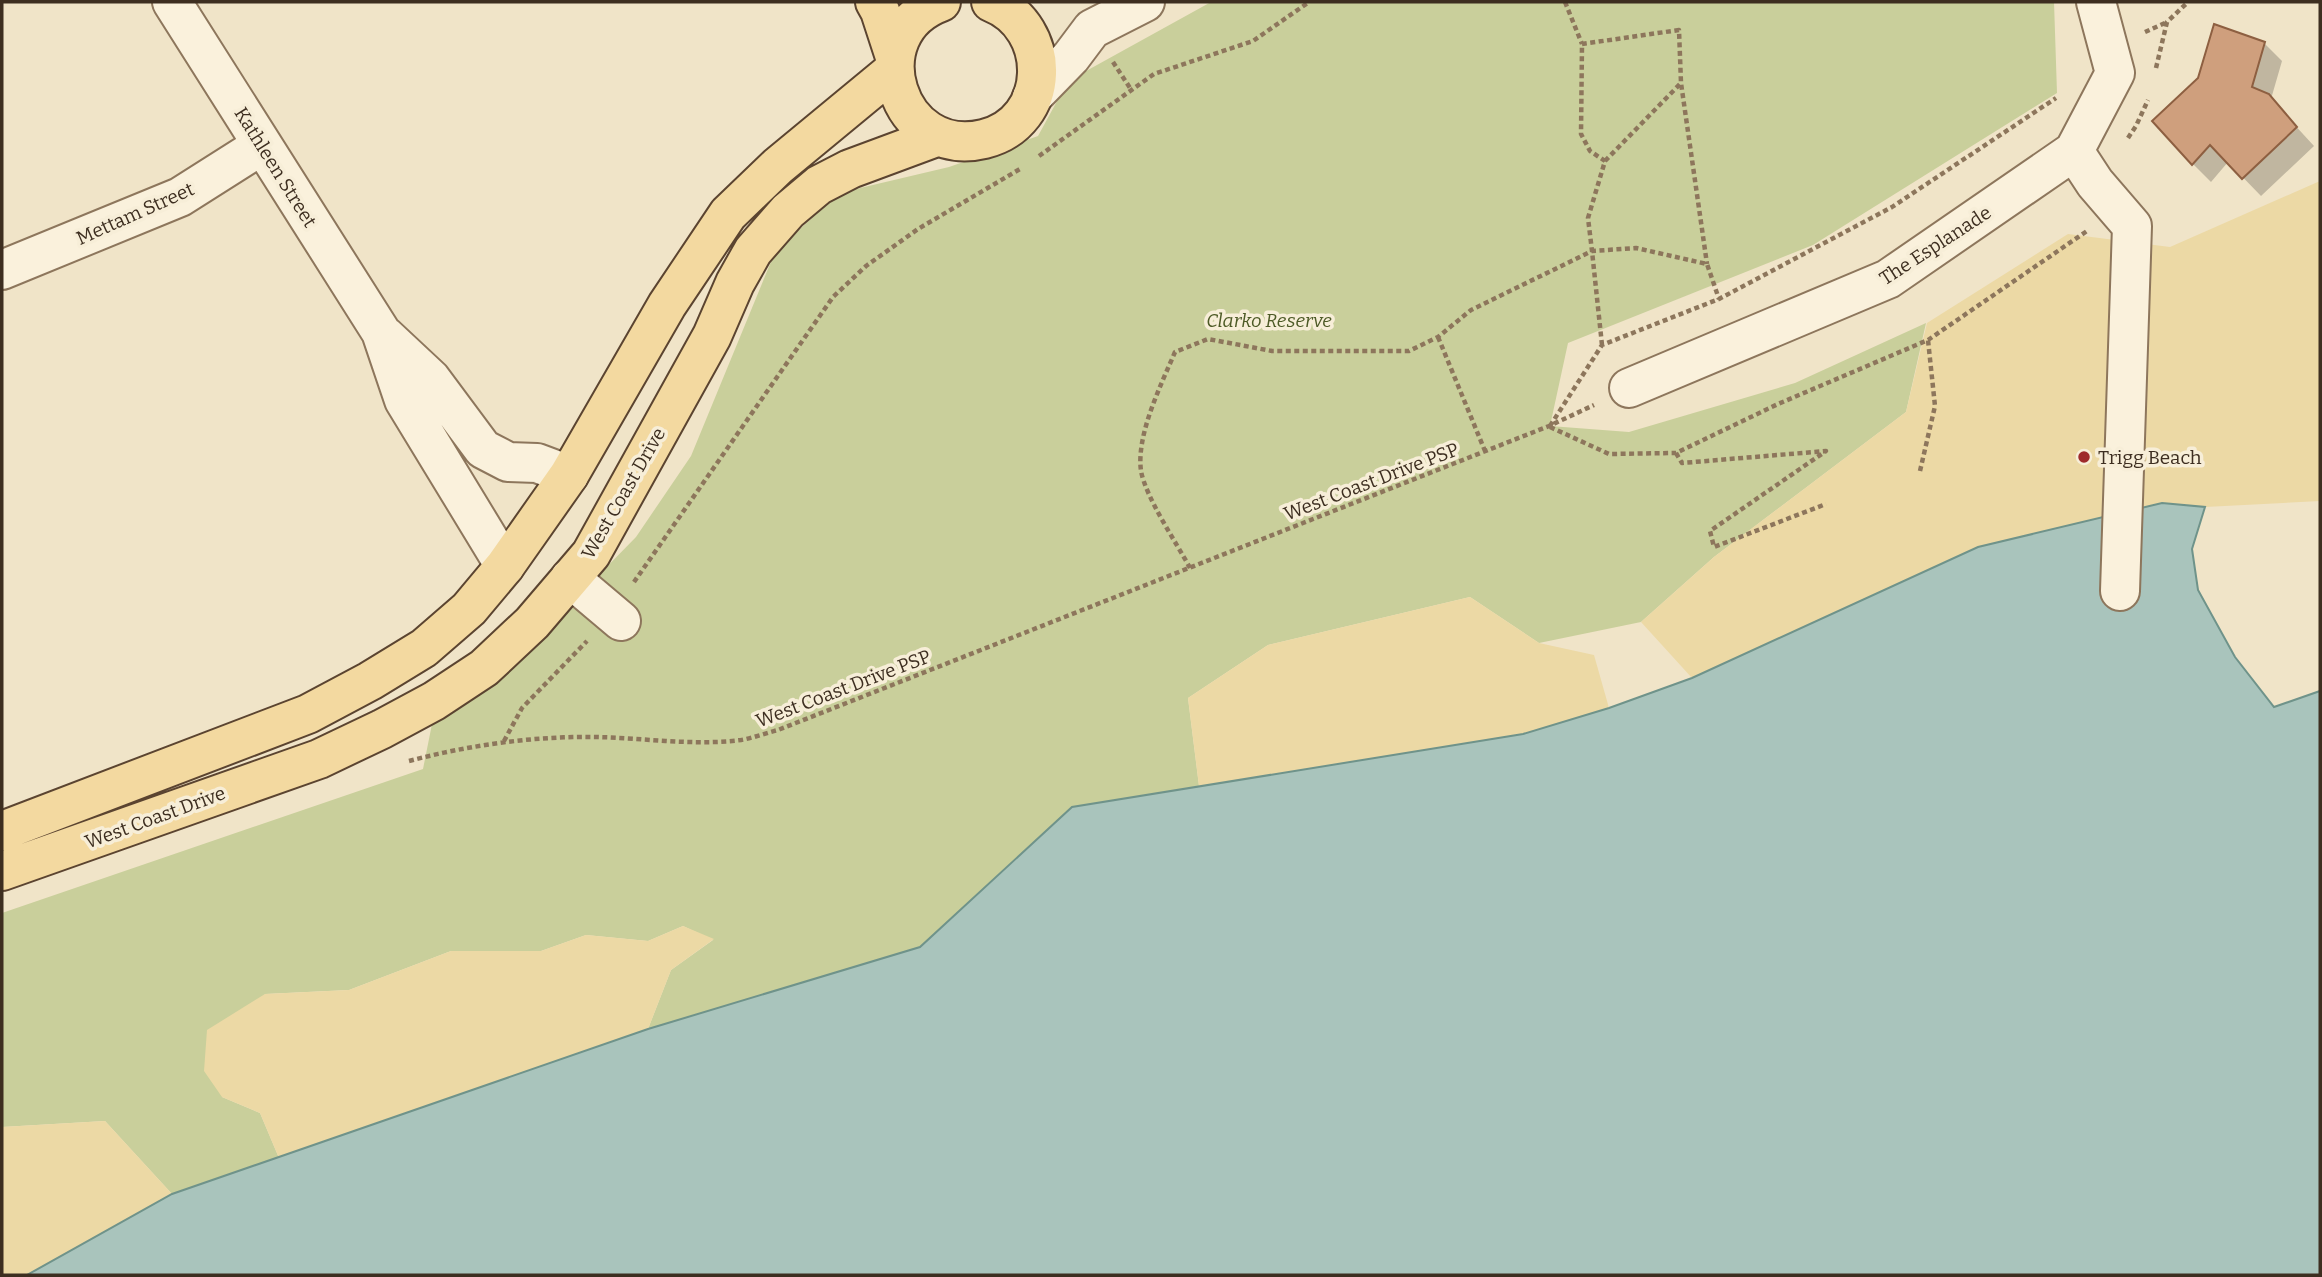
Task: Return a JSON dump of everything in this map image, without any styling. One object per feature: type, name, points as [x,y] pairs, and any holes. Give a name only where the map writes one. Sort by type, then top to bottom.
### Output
[{"type":"main road","points":[[874,2],[880,11],[903,105],[925,128],[939,136],[971,141],[1001,132],[1014,123],[1032,97],[1037,80],[1038,63],[1034,45],[1026,30],[1015,16],[991,2]]},
{"type":"main road","points":[[894,64],[905,31],[914,19],[924,10],[941,2]]},
{"type":"main road","name":"West Coast Drive","points":[[2,831],[308,713],[370,681],[424,648],[469,609],[505,566],[569,475],[667,304],[728,214],[894,64]]},
{"type":"main road","name":"West Coast Drive","points":[[2,871],[319,758],[383,729],[434,701],[484,668],[533,623],[591,554],[712,336],[735,283],[753,251],[788,211],[819,185],[850,169],[939,136]]},
{"type":"street","name":"Kathleen Street","points":[[172,2],[381,332],[404,400],[505,566]]},
{"type":"street","points":[[1032,97],[1071,57],[1092,29],[1145,2]]},
{"type":"street","points":[[2096,2],[2112,61]]},
{"type":"street","name":"The Esplanade","points":[[1629,388],[1888,279],[2074,150],[2112,61]]},
{"type":"street","name":"Mettam Street","points":[[2,270],[180,197],[262,145]]},
{"type":"street","points":[[2074,150],[2095,183],[2132,226],[2119,591]]},
{"type":"street","name":"Kathleen Street","points":[[381,332],[431,379],[483,449],[508,462],[537,463],[569,475]]},
{"type":"street","points":[[570,578],[616,618]]},
{"type":"path","points":[[1037,158],[1154,74],[1253,41],[1309,2]]},
{"type":"path","points":[[1564,2],[1582,44],[1581,134],[1590,151],[1605,161]]},
{"type":"path","points":[[2112,61],[2167,22]]},
{"type":"path","points":[[1582,44],[1679,30],[1681,82],[1707,264],[1719,299],[1892,207],[2060,95]]},
{"type":"path","points":[[1602,345],[1588,218],[1605,161],[1681,82]]},
{"type":"path","points":[[504,742],[522,708],[616,618],[833,297],[866,266],[918,229],[1026,165]]},
{"type":"path","points":[[1189,568],[1152,499],[1141,471],[1145,432],[1175,352],[1208,338],[1272,351],[1409,351],[1438,337],[1472,310],[1592,251],[1636,248],[1707,264]]},
{"type":"path","points":[[1438,337],[1485,452]]},
{"type":"path","points":[[1920,471],[1935,406],[1927,340]]},
{"type":"path","name":"West Coast Drive PSP","points":[[407,762],[456,748],[504,742],[593,737],[743,740],[778,730],[1485,452],[1549,426],[1629,388]]},
{"type":"path","points":[[1676,453],[1682,463],[1826,451],[1710,531],[1714,547],[1826,504]]},
{"type":"green space","name":"Clarko Reserve","points":[[1211,2],[2054,2],[2057,93],[1813,245],[1568,343],[1550,426],[1629,432],[1795,383],[1926,323],[1906,412],[1714,557],[1641,622],[1539,643],[1470,597],[1268,645],[1188,698],[1199,786],[1072,807],[920,947],[648,1029],[671,970],[713,940],[683,926],[648,941],[586,935],[541,951],[451,951],[349,990],[265,994],[222,1097],[260,1113],[279,1158],[172,1194],[105,1121],[2,1127],[2,913],[423,769],[432,724],[501,675],[636,537],[691,456],[775,252],[839,193],[949,167],[1038,136],[1068,81]]},
{"type":"sand","name":"Trigg Beach","points":[[2320,181],[2320,501],[2205,507],[2162,503],[1978,547],[1692,678],[1641,622],[1714,557],[1906,412],[1927,323],[2068,234],[2170,247]]},
{"type":"sand","points":[[1470,597],[1539,643],[1594,655],[1609,708],[1523,734],[1199,786],[1188,698],[1268,645]]},
{"type":"sand","points":[[683,926],[714,939],[671,970],[648,1029],[279,1158],[260,1113],[222,1097],[204,1071],[207,1030],[265,994],[349,990],[451,951],[541,951],[586,935],[648,941]]},
{"type":"sand","points":[[105,1121],[172,1194],[27,1275],[2,1275],[2,1127]]},
{"type":"water","points":[[2162,503],[2205,507],[2192,549],[2198,590],[2235,657],[2274,707],[2320,691],[2320,1275],[27,1275],[172,1194],[648,1029],[920,947],[1072,807],[1523,734],[1609,708],[1692,678],[1978,547]]},
{"type":"building","points":[[2214,24],[2265,42],[2252,87],[2269,94],[2297,127],[2242,179],[2210,145],[2192,165],[2152,121],[2198,78]]},
{"type":"place","name":"Trigg Beach","points":[[2084,457]]}]
